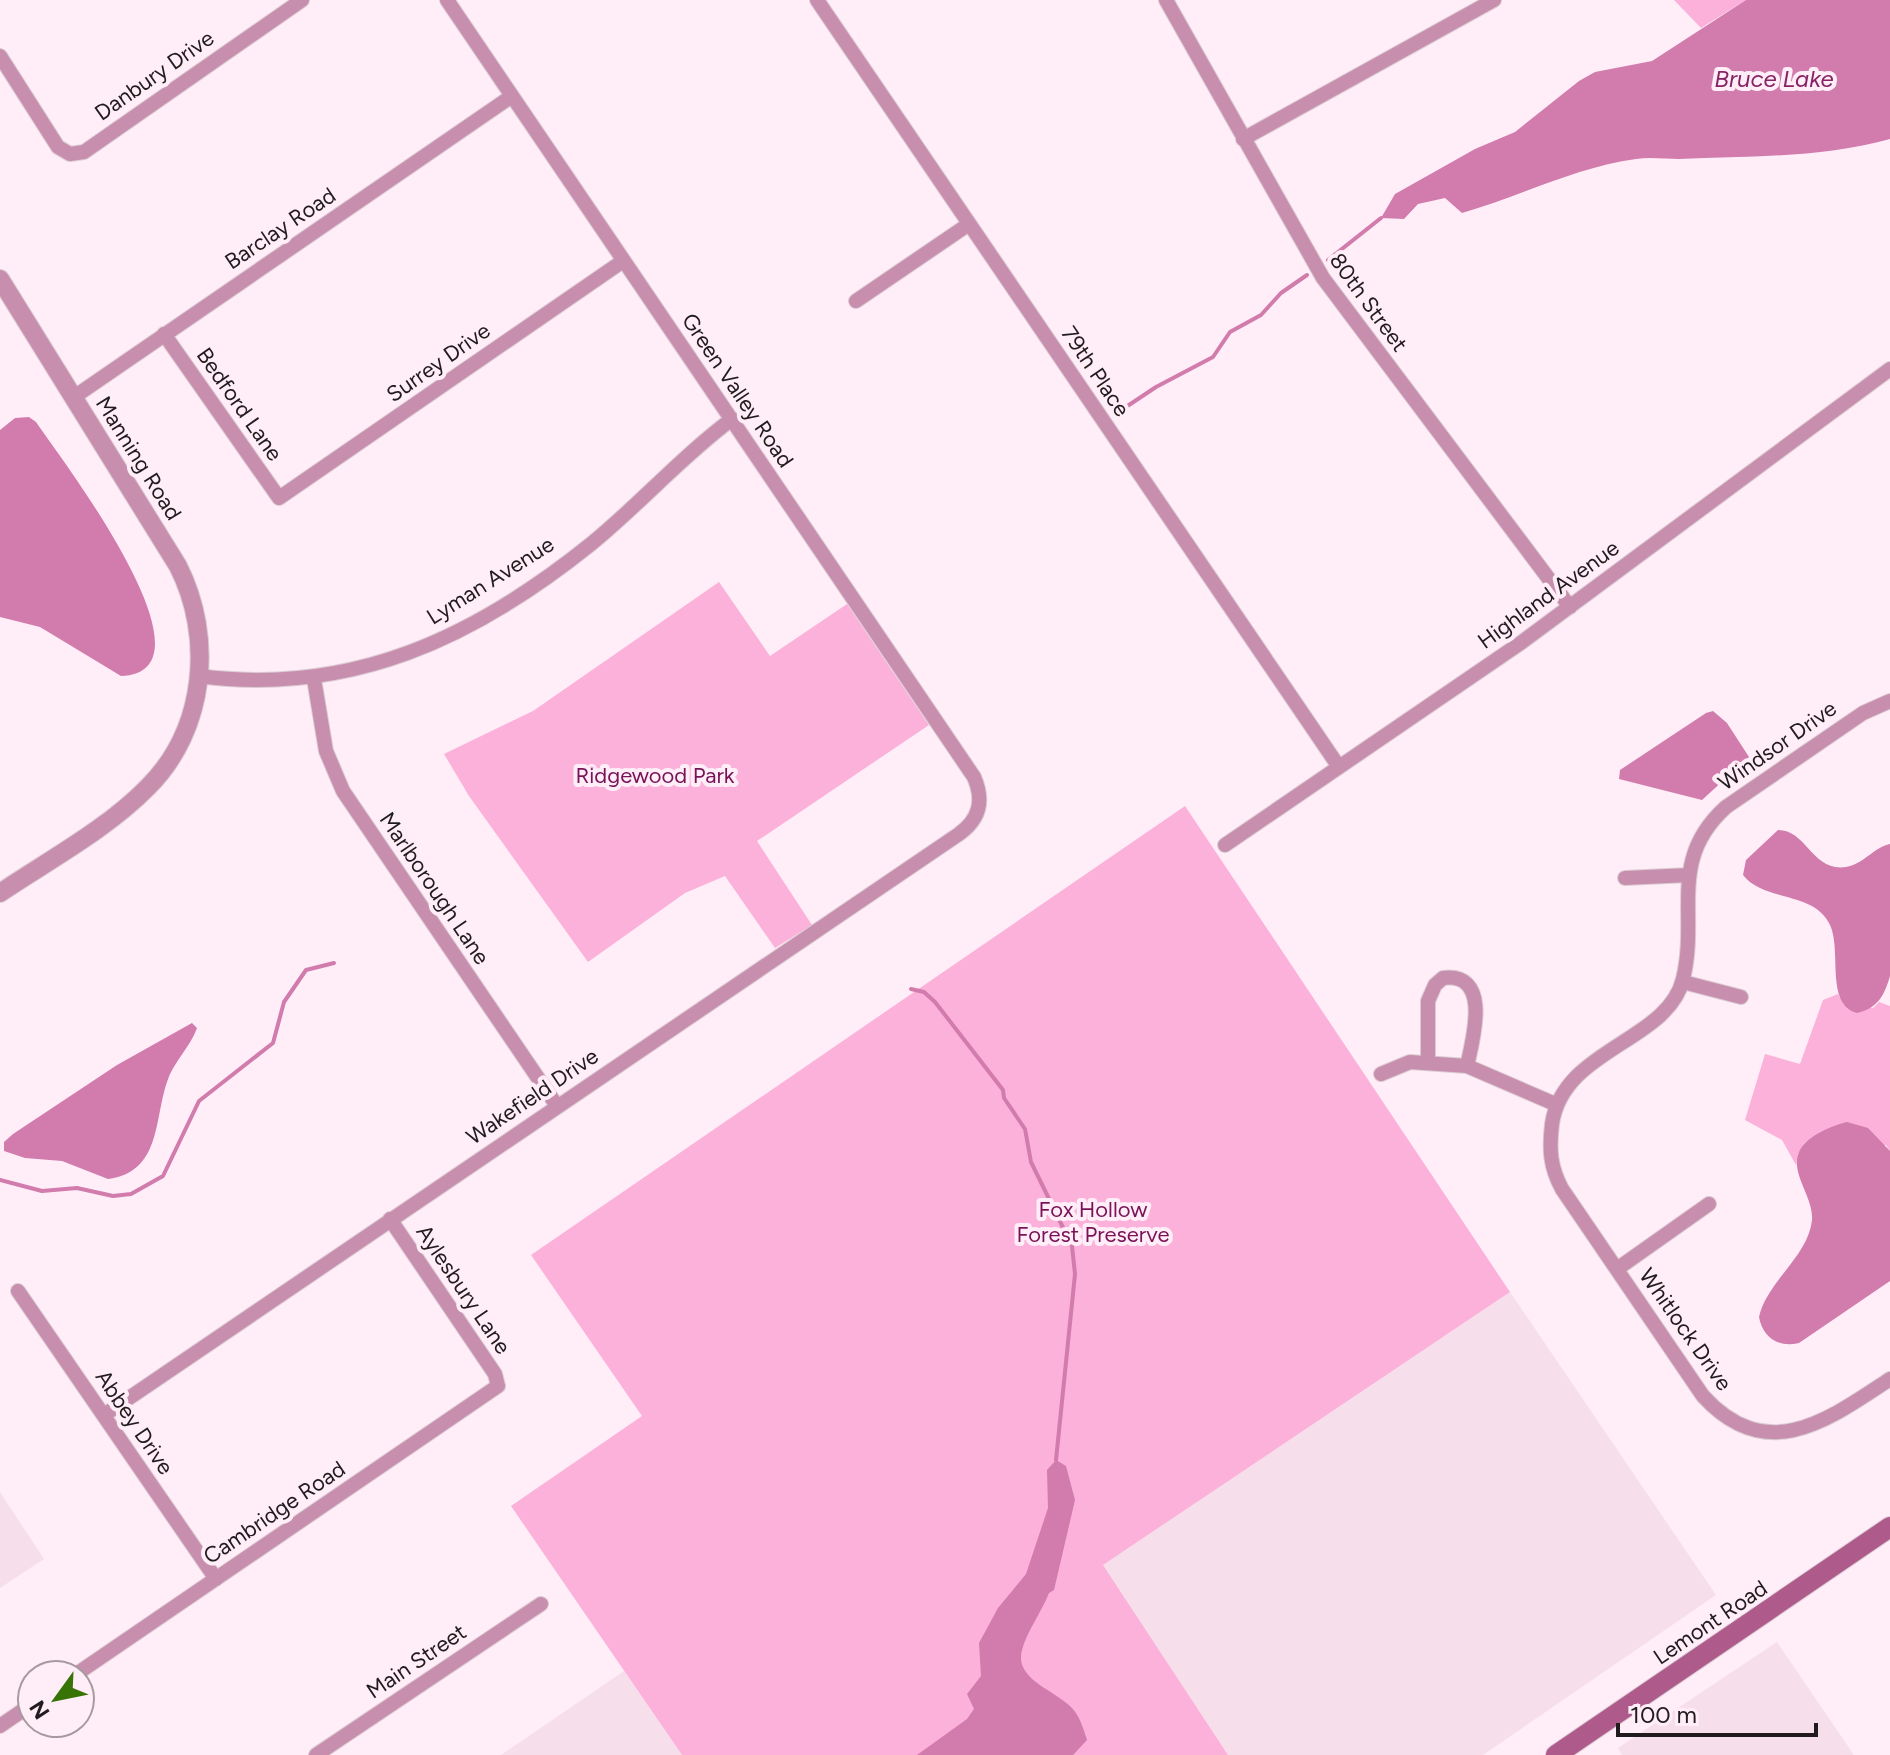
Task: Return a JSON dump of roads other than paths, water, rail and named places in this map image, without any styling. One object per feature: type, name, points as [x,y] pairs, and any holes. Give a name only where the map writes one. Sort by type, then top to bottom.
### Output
[{"type":"main road","name":"Lemont Road","points":[[1556,1755],[1890,1527]]},
{"type":"street","name":"Danbury Drive","points":[[0,56],[58,147],[70,154],[84,152],[302,0]]},
{"type":"street","name":"Green Valley Road","points":[[447,0],[974,777],[979,787],[979,808]]},
{"type":"street","name":"79th Place","points":[[817,0],[1339,767]]},
{"type":"street","name":"80th Street","points":[[1166,0],[1323,278],[1570,607]]},
{"type":"street","points":[[1243,139],[1494,0]]},
{"type":"street","name":"Barclay Road","points":[[74,397],[512,96]]},
{"type":"street","points":[[856,301],[969,224]]},
{"type":"street","name":"Surrey Drive","points":[[279,498],[623,261]]},
{"type":"street","name":"Manning Road","points":[[0,279],[184,579],[197,621],[199,676]]},
{"type":"street","name":"Bedford Lane","points":[[164,334],[279,498]]},
{"type":"street","name":"Highland Avenue","points":[[1225,845],[1570,607],[1890,369]]},
{"type":"street","name":"Lyman Avenue","points":[[199,676],[242,681],[314,679],[393,660],[480,620],[591,544],[688,453],[732,419]]},
{"type":"street","points":[[0,893],[128,805],[148,787],[186,728],[199,676]]},
{"type":"street","name":"Marlborough Lane","points":[[314,679],[326,751],[343,791],[557,1106]]},
{"type":"street","name":"Windsor Drive","points":[[1683,982],[1690,861],[1703,834],[1726,807],[1863,713],[1890,701]]},
{"type":"street","name":"Wakefield Drive","points":[[104,1415],[959,834],[974,819],[979,808]]},
{"type":"street","points":[[1625,878],[1689,875]]},
{"type":"street","points":[[1428,1062],[1431,992],[1443,978],[1454,977],[1464,981],[1477,1001],[1467,1066]]},
{"type":"street","points":[[1381,1074],[1410,1062],[1467,1066],[1555,1104],[1579,1073],[1661,1013],[1683,982],[1741,997]]},
{"type":"street","name":"Whitlock Drive","points":[[1555,1104],[1549,1146],[1551,1163],[1562,1189],[1703,1396],[1726,1416],[1750,1430],[1789,1432],[1817,1425],[1890,1379]]},
{"type":"street","points":[[1617,1269],[1709,1204]]},
{"type":"street","name":"Aylesbury Lane","points":[[390,1219],[495,1374],[498,1386]]},
{"type":"street","name":"Abbey Drive","points":[[18,1291],[216,1579]]},
{"type":"street","name":"Cambridge Road","points":[[96,1661],[498,1386]]},
{"type":"street","name":"Main Street","points":[[316,1755],[541,1604]]},
{"type":"water","name":"Bruce Lake","points":[[1746,0],[1890,0],[1890,139],[1838,150],[1785,155],[1636,159],[1570,175],[1462,213],[1445,198],[1418,204],[1404,219],[1381,218],[1395,194],[1475,149],[1515,132],[1579,81],[1595,72],[1652,61]]},
{"type":"water","points":[[29,417],[36,422],[99,514],[146,602],[155,639],[148,665],[121,676],[40,627],[0,617],[0,430],[15,418]]},
{"type":"water","points":[[1713,711],[1727,723],[1749,757],[1702,800],[1619,779],[1620,770]]},
{"type":"water","points":[[1778,830],[1796,836],[1817,857],[1835,867],[1852,865],[1890,844],[1890,976],[1882,995],[1870,1008],[1857,1013],[1847,1008],[1841,999],[1837,987],[1833,934],[1821,913],[1800,901],[1752,884],[1743,875],[1746,860]]},
{"type":"water","points":[[192,1023],[197,1028],[170,1075],[157,1128],[147,1155],[138,1166],[108,1179],[62,1161],[25,1158],[4,1151],[4,1142],[13,1134],[117,1065]]},
{"type":"water","points":[[1847,1122],[1868,1128],[1890,1151],[1890,1281],[1799,1343],[1779,1343],[1764,1331],[1759,1317],[1770,1292],[1809,1233],[1812,1211],[1799,1175],[1797,1158],[1804,1145],[1815,1136]]},
{"type":"water","points":[[1056,1460],[1066,1466],[1075,1500],[1054,1590],[1049,1593],[1027,1636],[1021,1660],[1029,1676],[1074,1711],[1087,1740],[1073,1755],[917,1755],[967,1719],[974,1709],[967,1694],[981,1676],[979,1643],[998,1608],[1026,1574],[1048,1508],[1047,1470]]},
{"type":"waterway","points":[[1328,260],[1381,218]]},
{"type":"waterway","points":[[1114,415],[1156,387],[1213,357],[1230,332],[1261,315],[1281,293],[1307,275]]},
{"type":"waterway","points":[[0,1180],[42,1191],[77,1188],[113,1196],[131,1194],[163,1176],[199,1101],[273,1043],[284,1002],[306,970],[334,963]]},
{"type":"waterway","points":[[911,989],[924,992],[935,1002],[1003,1090],[1004,1098],[1025,1129],[1031,1162],[1072,1246],[1075,1274],[1056,1460]]},
{"type":"park label","name":"Ridgewood Park","points":[[655,775]]},
{"type":"park label","name":"Fox Hollow Forest Preserve","points":[[1093,1222]]}]
